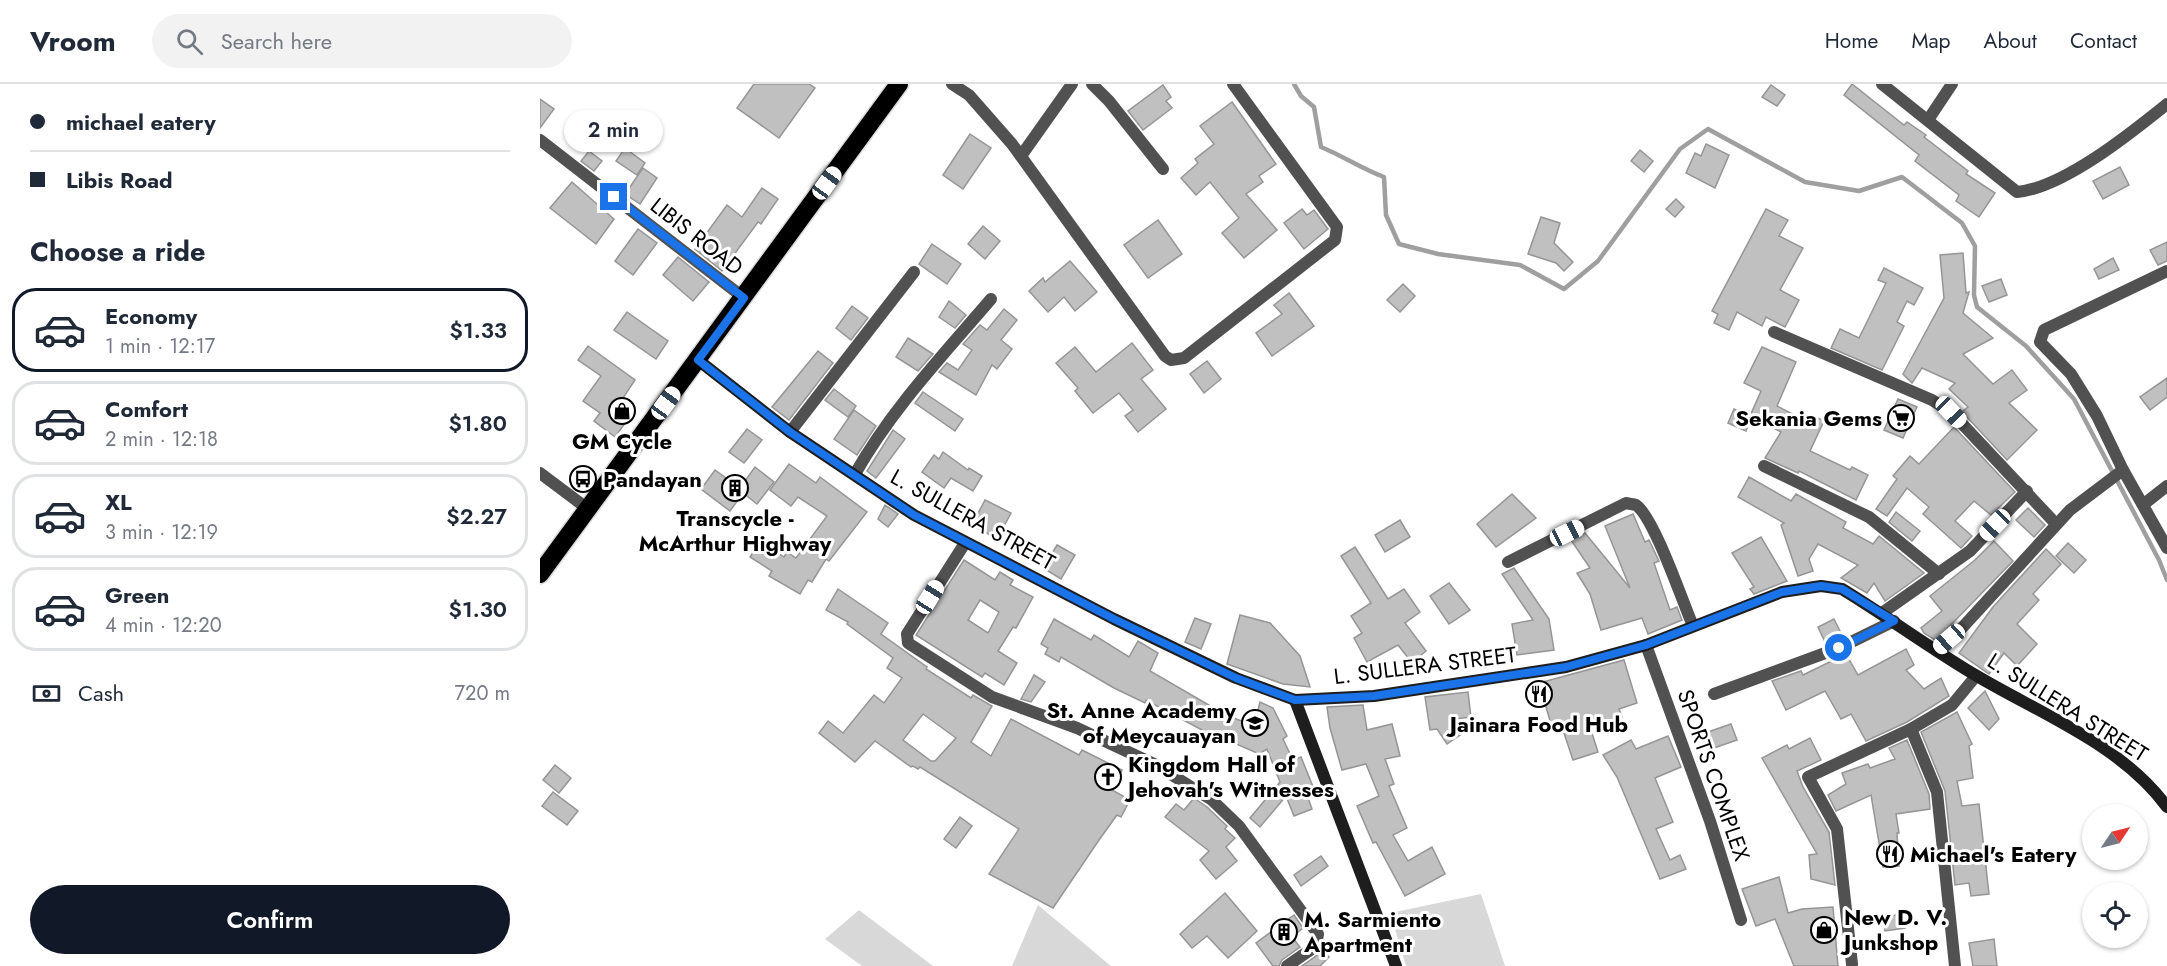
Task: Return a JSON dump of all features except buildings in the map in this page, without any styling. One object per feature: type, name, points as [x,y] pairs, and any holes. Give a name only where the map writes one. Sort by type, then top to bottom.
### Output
[{"type":"highway","points":[[540,574],[744,298],[898,84]]},
{"type":"street","points":[[952,84],[969,95],[1021,156],[1165,356],[1171,360],[1184,358],[1335,240],[1338,233],[1338,227],[1233,84]]},
{"type":"street","points":[[1021,156],[1072,84]]},
{"type":"street","points":[[1092,84],[1163,169]]},
{"type":"street","points":[[1882,84],[2017,192],[2039,188],[2120,142],[2167,105]]},
{"type":"street","points":[[1928,120],[1952,84]]},
{"type":"street","name":"LIBIS ROAD","points":[[540,140],[744,298]]},
{"type":"street","points":[[790,432],[914,272]]},
{"type":"street","points":[[2167,272],[2044,330],[2040,336],[2042,347],[2071,374],[2097,416],[2117,475],[2144,504],[2167,548]]},
{"type":"street","points":[[855,474],[869,449],[928,373],[991,299]]},
{"type":"street","points":[[1774,332],[1932,400],[1951,412],[2056,524]]},
{"type":"street","name":"L. SULLERA STREET","points":[[698,360],[790,432],[914,515],[965,543],[1226,673],[1295,700],[1374,696],[1566,667],[1646,645],[1782,592],[1821,586],[1842,589],[1976,676],[2111,753],[2138,772],[2167,807]]},
{"type":"street","points":[[1764,466],[1869,517],[1940,574]]},
{"type":"street","points":[[540,473],[588,509]]},
{"type":"street","points":[[1936,650],[1961,629],[2070,510],[2117,475]]},
{"type":"street","points":[[2144,504],[2167,486]]},
{"type":"street","points":[[1882,613],[1970,551],[2027,491]]},
{"type":"street","points":[[1508,562],[1626,503],[1636,505],[1653,531],[1693,626]]},
{"type":"street","points":[[965,543],[907,633],[908,643],[992,697],[1077,728],[1156,765],[1212,801],[1239,826],[1317,934],[1316,946],[1287,966]]},
{"type":"street","points":[[1714,694],[1839,648],[1894,621]]},
{"type":"street","name":"SPORTS COMPLEX","points":[[1646,645],[1710,821],[1741,920]]},
{"type":"street","points":[[1852,964],[1837,829],[1808,777],[1911,729],[1952,705],[1976,676]]},
{"type":"street","points":[[1295,700],[1396,966]]},
{"type":"street","points":[[1911,729],[1937,792],[1956,966]]},
{"type":"shaded area","points":[[1481,894],[1505,966],[1406,966],[1390,913]]},
{"type":"shaded area","points":[[1038,905],[1111,966],[1012,966]]},
{"type":"shaded area","points":[[859,910],[933,966],[862,966],[825,939]]},
{"type":"waterway","points":[[1294,84],[1301,96],[1314,107],[1321,147],[1384,177],[1386,215],[1399,244],[1438,254],[1520,265],[1564,289],[1598,261],[1680,149],[1708,129],[1805,182],[1859,191],[1902,177],[1962,223],[1975,246],[1974,295],[1977,307],[2026,346],[2074,399],[2159,560],[2167,580]]},
{"type":"place","name":"GM Cycle","points":[[622,411]]},
{"type":"place","name":"Sekania Gems","points":[[1901,418]]},
{"type":"place","name":"Pandayan","points":[[583,479]]},
{"type":"place","name":"Transcycle - McArthur Highway","points":[[735,488]]},
{"type":"place","name":"Jainara Food Hub","points":[[1539,694]]},
{"type":"place","name":"St. Anne Academy of Meycauayan","points":[[1255,723]]},
{"type":"place","name":"Kingdom Hall of Jehovah's Witnesses","points":[[1108,777]]},
{"type":"place","name":"Michael's Eatery","points":[[1890,854]]},
{"type":"place","name":"New D. V. Junkshop","points":[[1824,930]]},
{"type":"place","name":"M. Sarmiento Apartment","points":[[1284,932]]},
{"type":"route","points":[[614,197],[744,298],[698,360],[790,432],[914,515],[965,543],[1236,678],[1295,700],[1374,696],[1566,667],[1646,645],[1782,592],[1821,586],[1842,589],[1894,621],[1839,648]]}]
